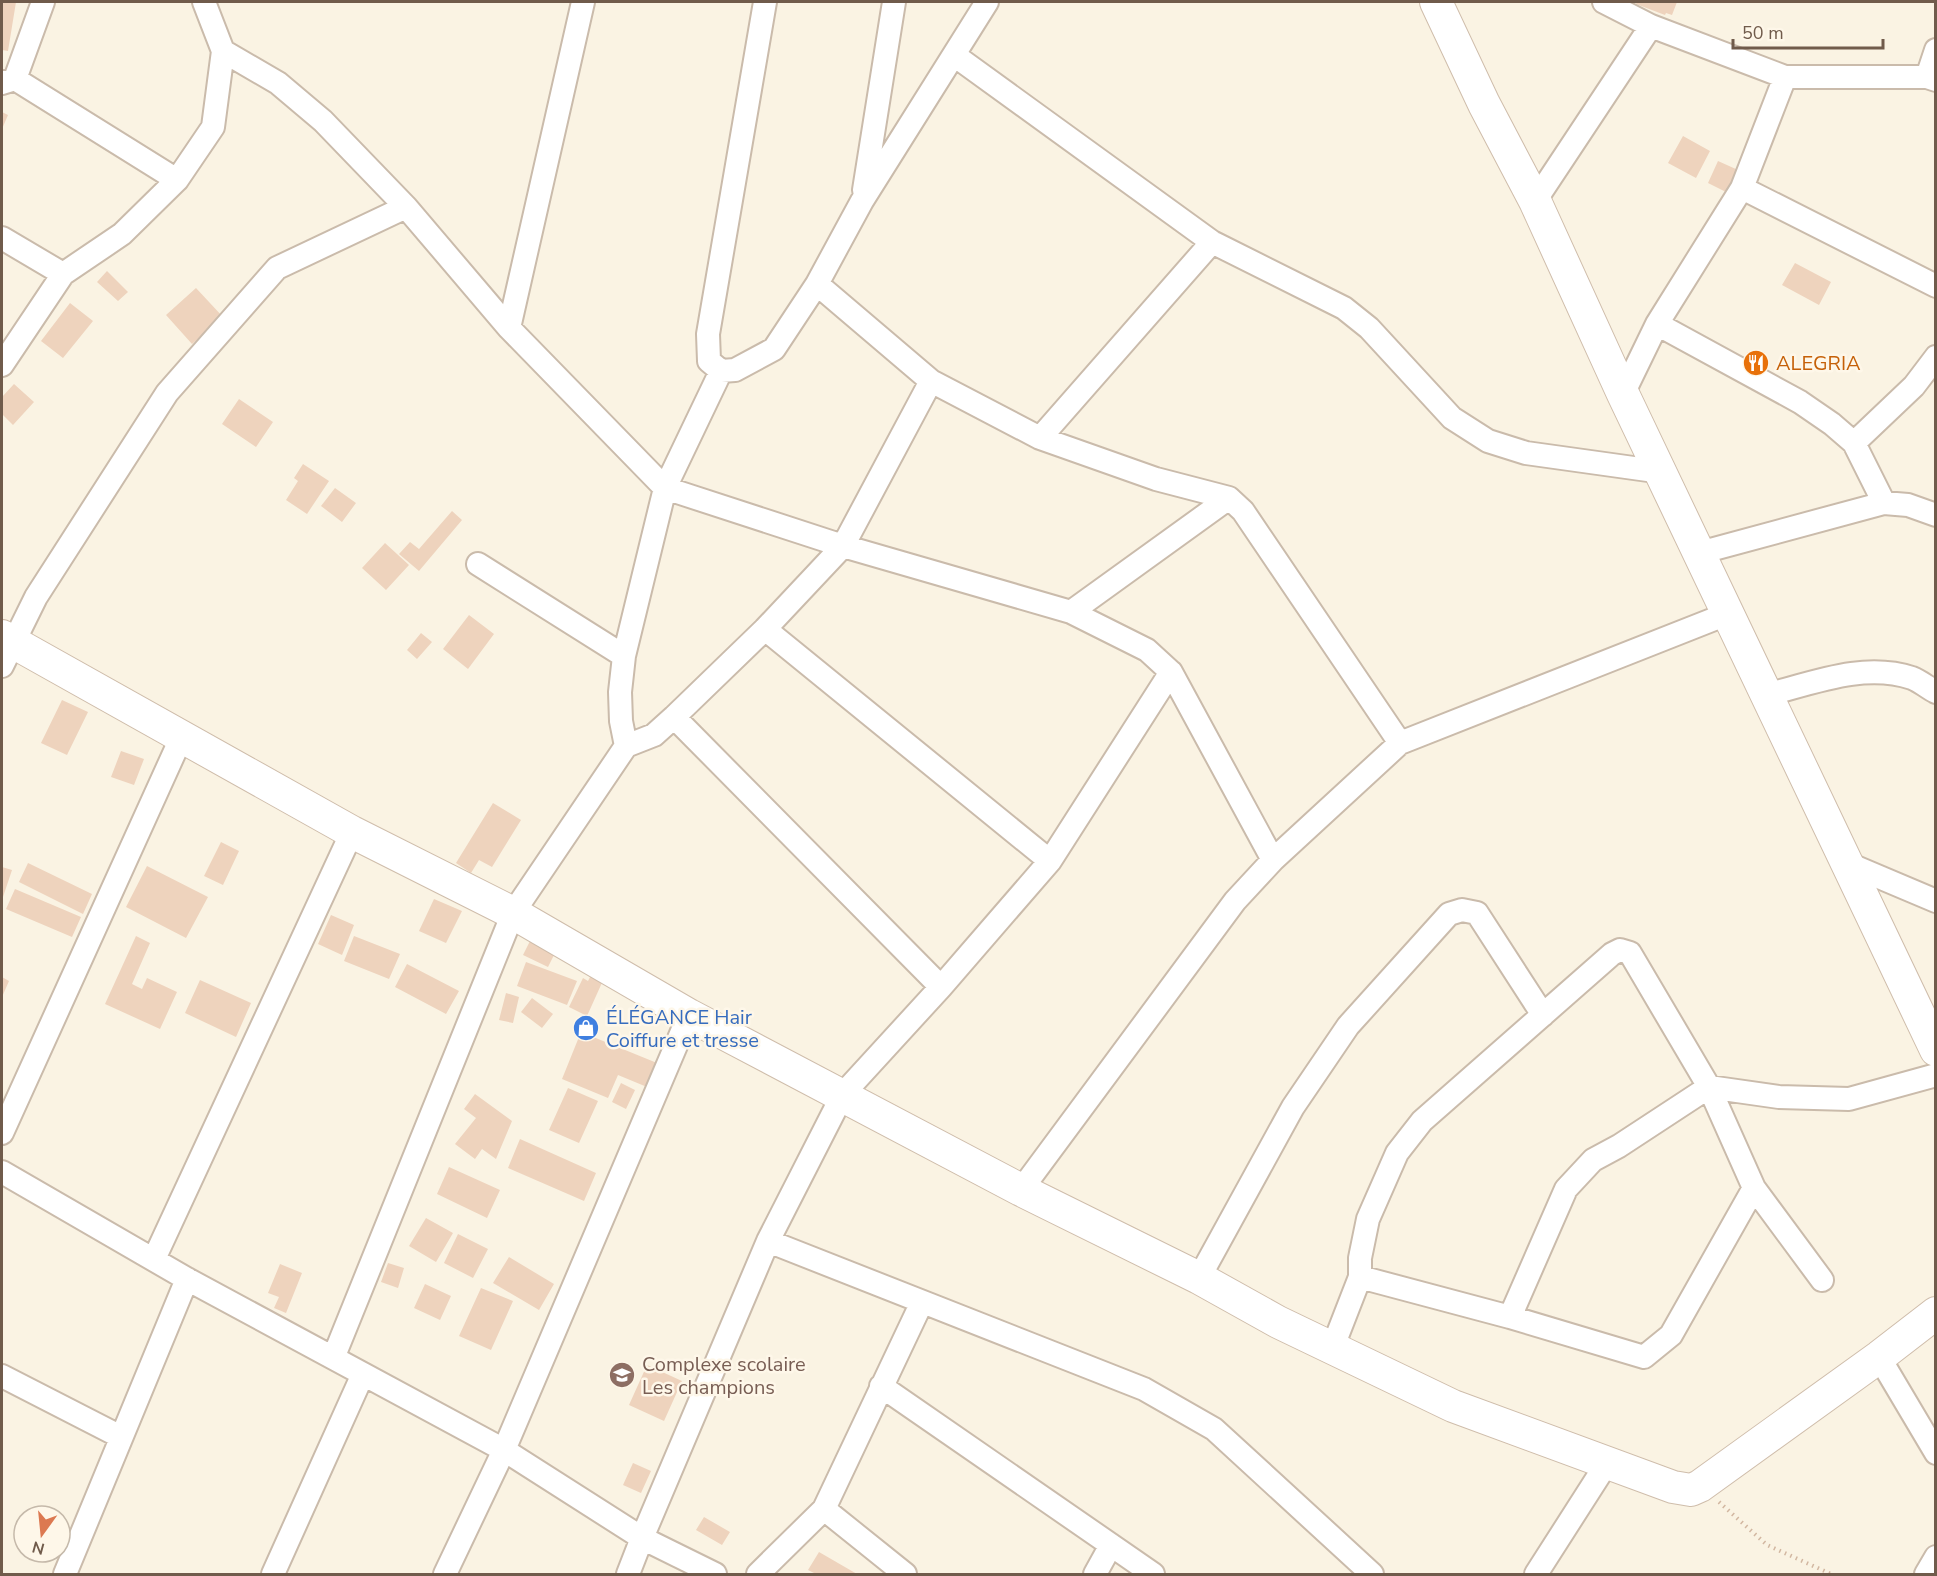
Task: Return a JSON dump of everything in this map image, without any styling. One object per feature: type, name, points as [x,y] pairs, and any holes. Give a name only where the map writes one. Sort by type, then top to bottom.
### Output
[{"type":"main road","points":[[1436,2],[1484,104],[1535,201],[1623,394],[1935,1050]]},
{"type":"main road","points":[[5,648],[182,736],[352,832],[513,913],[689,1015],[843,1094],[1021,1190],[1199,1278],[1278,1322],[1454,1406],[1680,1490],[1691,1490],[1700,1486],[1879,1357],[1935,1313]]},
{"type":"street","points":[[43,2],[8,81],[177,180]]},
{"type":"street","points":[[2,365],[63,274],[122,234],[177,180],[213,127],[223,51],[204,2]]},
{"type":"street","points":[[509,328],[583,2]]},
{"type":"street","points":[[765,2],[708,334],[709,361],[721,371],[735,369],[774,349],[817,284],[862,201],[987,2]]},
{"type":"street","points":[[862,201],[894,2]]},
{"type":"street","points":[[1604,2],[1651,26],[1785,77],[1931,78],[1935,50]]},
{"type":"street","points":[[1535,201],[1651,26]]},
{"type":"street","points":[[223,51],[278,83],[323,122],[405,207],[509,328],[665,488],[843,546],[1071,612],[1147,650],[1172,672],[1273,860]]},
{"type":"street","points":[[954,55],[1212,242],[1344,308],[1369,328],[1452,418],[1488,441],[1526,453],[1662,472]]},
{"type":"street","points":[[1623,394],[1657,324],[1742,188],[1785,77]]},
{"type":"street","points":[[1742,188],[1935,286]]},
{"type":"street","points":[[5,648],[167,393],[277,268],[405,207]]},
{"type":"street","points":[[2,238],[63,274]]},
{"type":"street","points":[[1041,438],[1212,242]]},
{"type":"street","points":[[817,284],[931,381],[1041,438],[1156,479],[1229,498],[1243,511],[1400,743]]},
{"type":"street","points":[[1657,324],[1800,402],[1832,424],[1854,443],[1884,503]]},
{"type":"street","points":[[1854,443],[1914,386],[1935,357]]},
{"type":"street","points":[[627,746],[620,693],[624,656],[665,488],[721,371]]},
{"type":"street","points":[[334,1356],[513,913],[627,746],[654,735],[674,717],[765,629],[843,546],[931,381]]},
{"type":"street","points":[[1071,612],[1229,498]]},
{"type":"street","points":[[1699,553],[1884,503],[1908,505],[1935,515]]},
{"type":"street","points":[[478,564],[624,656]]},
{"type":"street","points":[[1021,1190],[1235,901],[1273,860],[1400,743],[1727,614]]},
{"type":"street","points":[[765,629],[1050,861]]},
{"type":"street","points":[[628,1575],[768,1241],[843,1094],[941,987],[1050,861],[1172,672]]},
{"type":"street","points":[[1766,695],[1861,672],[1887,672],[1914,679],[1935,692]]},
{"type":"street","points":[[674,717],[941,987]]},
{"type":"street","points":[[2,1133],[182,736]]},
{"type":"street","points":[[154,1259],[352,832]]},
{"type":"street","points":[[1846,863],[1935,901]]},
{"type":"street","points":[[1199,1278],[1293,1107],[1348,1026],[1449,914],[1462,910],[1477,913],[1543,1015]]},
{"type":"street","points":[[1332,1349],[1360,1277],[1360,1258],[1368,1219],[1397,1153],[1422,1121],[1612,954],[1620,950],[1630,953],[1708,1087],[1754,1188],[1822,1280]]},
{"type":"street","points":[[445,1575],[504,1450],[689,1015]]},
{"type":"street","points":[[1510,1317],[1566,1189],[1593,1160],[1619,1146],[1708,1087],[1779,1097],[1850,1099],[1935,1075]]},
{"type":"street","points":[[2,1172],[187,1279],[334,1356],[504,1450],[642,1538],[715,1575]]},
{"type":"street","points":[[1360,1277],[1510,1317],[1644,1357],[1671,1335],[1754,1188]]},
{"type":"street","points":[[768,1241],[1144,1389],[1214,1429],[1372,1575]]},
{"type":"street","points":[[65,1575],[187,1279]]},
{"type":"street","points":[[758,1575],[824,1509],[880,1386],[922,1302]]},
{"type":"street","points":[[1879,1357],[1935,1453]]},
{"type":"street","points":[[273,1575],[363,1374]]},
{"type":"street","points":[[2,1376],[121,1437]]},
{"type":"street","points":[[880,1386],[1153,1575]]},
{"type":"street","points":[[1536,1575],[1607,1463]]},
{"type":"street","points":[[824,1509],[898,1572]]},
{"type":"street","points":[[1095,1575],[1111,1545]]},
{"type":"street","points":[[1926,1575],[1935,1557]]},
{"type":"path","points":[[1700,1486],[1767,1545],[1831,1575]]},
{"type":"building","points":[[2,2],[16,2],[8,51],[2,50]]},
{"type":"building","points":[[1637,2],[1677,2],[1672,15],[1666,13],[1665,15],[1636,4]]},
{"type":"building","points":[[2,112],[8,115],[2,129]]},
{"type":"building","points":[[1683,136],[1710,151],[1696,178],[1668,163]]},
{"type":"building","points":[[1718,161],[1738,170],[1728,193],[1708,183]]},
{"type":"building","points":[[1795,263],[1831,282],[1819,305],[1782,285]]},
{"type":"building","points":[[107,271],[128,292],[118,301],[97,282]]},
{"type":"building","points":[[196,288],[223,317],[192,344],[166,315]]},
{"type":"building","points":[[70,303],[93,321],[63,358],[41,341]]},
{"type":"building","points":[[14,384],[34,402],[13,425],[2,414],[2,397]]},
{"type":"building","points":[[239,399],[273,422],[256,447],[222,424]]},
{"type":"building","points":[[303,464],[329,481],[307,514],[286,500],[298,481],[294,478]]},
{"type":"building","points":[[335,488],[356,503],[342,522],[321,506]]},
{"type":"building","points":[[452,511],[462,520],[419,571],[399,554],[410,542],[419,549]]},
{"type":"building","points":[[385,543],[409,565],[386,590],[362,568]]},
{"type":"building","points":[[469,615],[494,634],[468,669],[443,649]]},
{"type":"building","points":[[421,633],[432,642],[417,659],[407,650]]},
{"type":"building","points":[[62,700],[88,712],[67,755],[41,743]]},
{"type":"building","points":[[121,751],[144,759],[134,785],[111,777]]},
{"type":"building","points":[[493,803],[521,820],[492,867],[479,860],[471,873],[456,863]]},
{"type":"building","points":[[221,842],[239,851],[223,885],[204,876]]},
{"type":"building","points":[[28,863],[92,894],[83,914],[19,882]]},
{"type":"building","points":[[147,866],[208,897],[186,938],[126,907]]},
{"type":"building","points":[[2,867],[12,870],[2,900]]},
{"type":"building","points":[[15,889],[81,917],[72,937],[6,909]]},
{"type":"building","points":[[434,899],[462,911],[446,943],[419,931]]},
{"type":"building","points":[[331,915],[354,925],[342,955],[318,944]]},
{"type":"building","points":[[533,935],[558,947],[548,967],[523,955]]},
{"type":"building","points":[[136,936],[150,943],[132,984],[142,989],[147,978],[177,992],[160,1029],[105,1004]]},
{"type":"building","points":[[354,936],[400,954],[389,979],[344,961]]},
{"type":"building","points":[[526,962],[577,981],[567,1005],[517,986]]},
{"type":"building","points":[[407,964],[459,991],[446,1014],[395,987]]},
{"type":"building","points":[[593,971],[605,976],[587,1016],[569,1007],[583,978],[588,981]]},
{"type":"building","points":[[2,977],[9,981],[2,997]]},
{"type":"building","points":[[200,980],[251,1003],[236,1037],[185,1013]]},
{"type":"building","points":[[506,993],[519,997],[513,1023],[499,1020]]},
{"type":"building","points":[[532,998],[553,1014],[542,1028],[521,1012]]},
{"type":"building","points":[[581,1032],[657,1063],[647,1087],[618,1075],[608,1098],[562,1079]]},
{"type":"building","points":[[621,1083],[635,1090],[626,1109],[612,1102]]},
{"type":"building","points":[[568,1088],[598,1101],[579,1143],[549,1130]]},
{"type":"building","points":[[475,1094],[512,1121],[496,1159],[482,1149],[475,1159],[455,1144],[476,1118],[464,1109]]},
{"type":"building","points":[[520,1139],[596,1173],[584,1201],[508,1168]]},
{"type":"building","points":[[449,1167],[500,1190],[487,1218],[437,1194]]},
{"type":"building","points":[[426,1218],[453,1233],[436,1262],[409,1246]]},
{"type":"building","points":[[458,1234],[488,1249],[473,1278],[444,1263]]},
{"type":"building","points":[[509,1257],[554,1284],[539,1310],[493,1283]]},
{"type":"building","points":[[388,1263],[404,1268],[398,1288],[381,1282]]},
{"type":"building","points":[[280,1264],[302,1273],[286,1313],[274,1308],[279,1297],[268,1293]]},
{"type":"building","points":[[425,1284],[451,1296],[440,1320],[414,1308]]},
{"type":"building","points":[[481,1288],[513,1301],[491,1350],[459,1336]]},
{"type":"building","points":[[647,1365],[682,1381],[664,1421],[629,1405]]},
{"type":"building","points":[[633,1463],[651,1471],[641,1493],[623,1485]]},
{"type":"building","points":[[704,1517],[730,1532],[722,1545],[696,1530]]},
{"type":"building","points":[[819,1552],[857,1574],[816,1574],[808,1570]]},
{"type":"place","name":"ALEGRIA","points":[[1756,363]]},
{"type":"place","name":"ÉLÉGANCE Hair Coiffure et tresse","points":[[586,1028]]},
{"type":"place","name":"Complexe scolaire Les champions","points":[[622,1375]]}]
